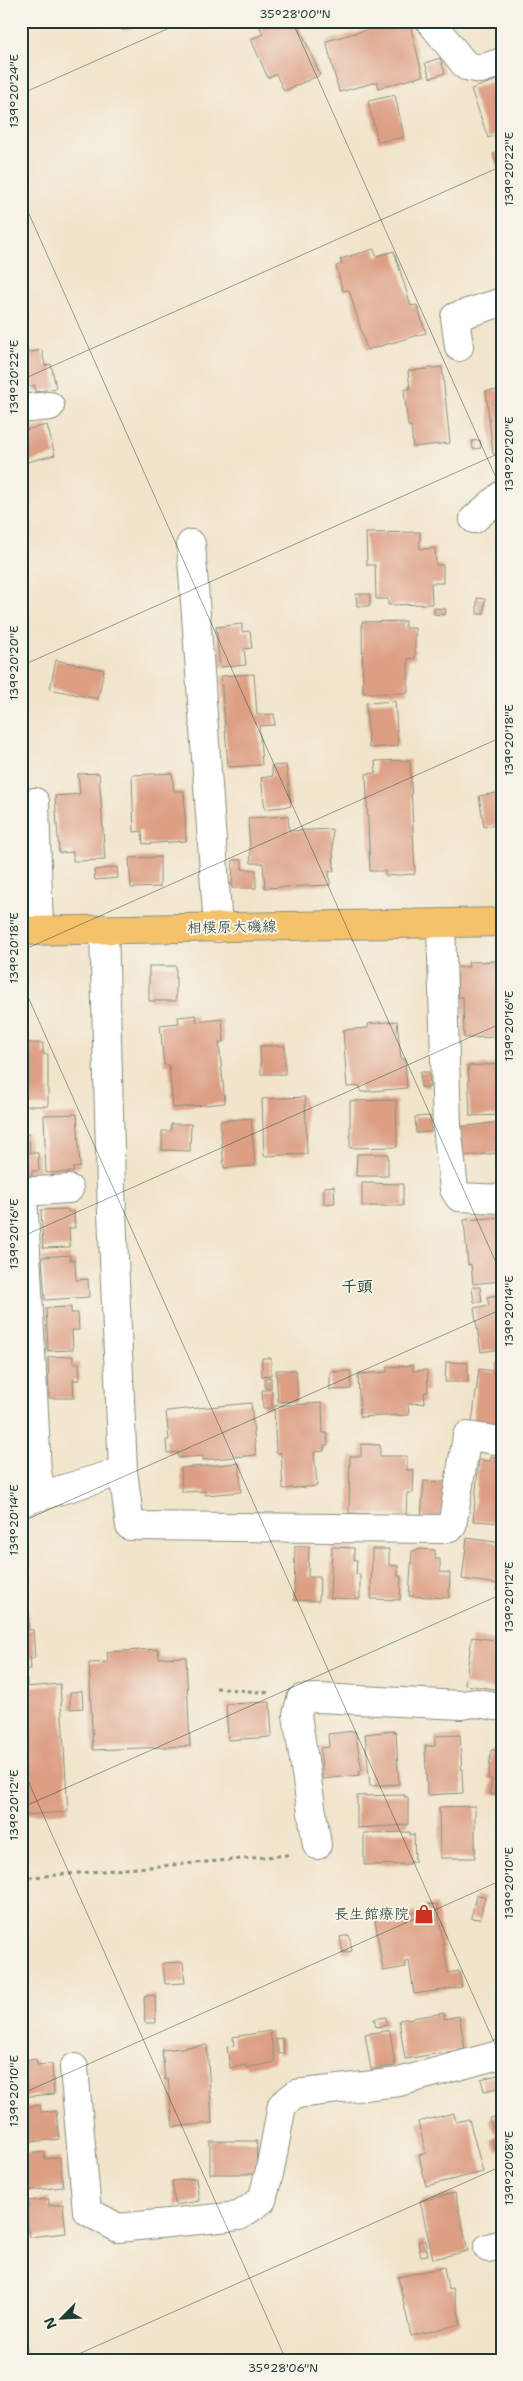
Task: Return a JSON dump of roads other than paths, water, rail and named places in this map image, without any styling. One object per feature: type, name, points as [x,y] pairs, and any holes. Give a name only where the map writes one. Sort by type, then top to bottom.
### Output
[{"type":"main road","name":"相模原大磯線","points":[[30,931],[502,922]]},
{"type":"street","points":[[430,21],[466,66],[481,69],[502,62]]},
{"type":"street","points":[[459,347],[455,317],[502,302]]},
{"type":"street","points":[[21,409],[50,406]]},
{"type":"street","points":[[474,520],[502,495]]},
{"type":"street","points":[[191,544],[218,928]]},
{"type":"street","points":[[30,931],[35,802]]},
{"type":"street","points":[[441,923],[447,1126],[454,1189],[459,1197],[497,1199]]},
{"type":"street","points":[[104,930],[111,1188],[123,1472],[130,1526],[444,1529],[452,1526],[467,1436],[502,1441]]},
{"type":"street","points":[[69,1189],[22,1192],[37,1473],[32,1498],[123,1472]]},
{"type":"street","points":[[317,1846],[297,1715],[301,1699],[318,1698],[489,1705]]},
{"type":"street","points":[[74,2068],[87,2211],[118,2228],[239,2216],[262,2200],[270,2170],[282,2105],[296,2094],[399,2082],[502,2054]]},
{"type":"place","name":"長生館療院","points":[[424,1914]]},
{"type":"district","name":"千頭","points":[[357,1286]]}]
